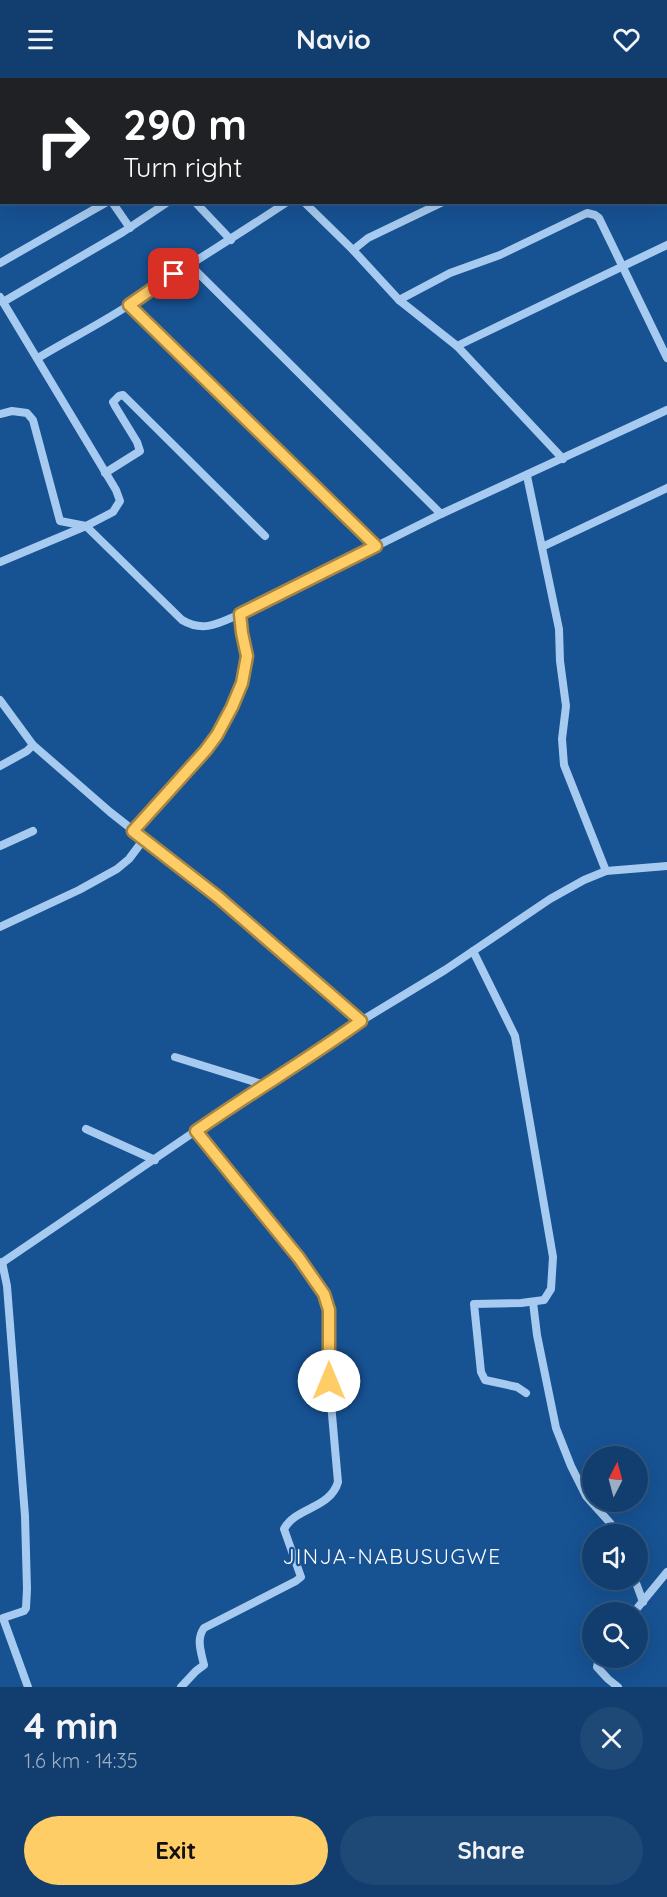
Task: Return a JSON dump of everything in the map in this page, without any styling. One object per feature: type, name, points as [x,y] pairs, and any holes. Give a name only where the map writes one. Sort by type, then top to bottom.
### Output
[{"type":"street","points":[[0,263],[103,204]]},
{"type":"street","points":[[113,204],[129,228]]},
{"type":"street","points":[[0,562],[86,526],[113,512],[120,501],[116,490],[2,299],[129,228],[165,204]]},
{"type":"street","points":[[197,204],[231,240]]},
{"type":"street","points":[[38,358],[129,305],[143,293],[231,240],[284,204]]},
{"type":"street","points":[[306,204],[399,300],[457,346],[563,459]]},
{"type":"street","points":[[353,250],[368,238],[439,204]]},
{"type":"street","points":[[399,300],[450,273],[500,255],[587,213],[599,218],[667,358]]},
{"type":"street","points":[[457,346],[667,245]]},
{"type":"street","points":[[189,264],[441,514]]},
{"type":"street","points":[[129,305],[376,546]]},
{"type":"street","points":[[105,473],[140,451],[115,406],[114,402],[123,395],[265,536]]},
{"type":"street","points":[[0,414],[12,411],[27,412],[33,420],[60,521],[86,526],[182,620],[192,626],[202,627],[240,614],[441,514],[667,410]]},
{"type":"street","points":[[527,476],[559,628],[560,661],[566,706],[562,739],[564,765],[606,871]]},
{"type":"street","points":[[542,547],[667,488]]},
{"type":"street","points":[[133,831],[206,750],[232,707],[242,683],[247,656],[240,614]]},
{"type":"street","points":[[0,700],[33,745],[133,831],[218,897],[361,1021]]},
{"type":"street","points":[[0,766],[27,751],[33,745]]},
{"type":"street","points":[[0,846],[33,831]]},
{"type":"street","points":[[0,927],[79,890],[117,869],[129,859],[144,839]]},
{"type":"street","points":[[28,1687],[3,1618],[24,1611],[26,1608],[27,1579],[25,1516],[7,1286],[1,1263],[361,1021],[445,970],[550,899],[606,871],[667,866]]},
{"type":"street","points":[[473,951],[512,1027],[521,1065],[553,1257],[551,1290],[544,1300],[474,1304],[481,1372],[485,1380],[517,1387],[526,1393]]},
{"type":"street","points":[[175,1058],[265,1085]]},
{"type":"street","points":[[86,1129],[155,1160]]},
{"type":"street","points":[[182,1687],[204,1665],[199,1641],[204,1628],[296,1581],[301,1576],[284,1528],[288,1521],[322,1503],[335,1490],[338,1482],[329,1381],[327,1300],[299,1258],[196,1131]]},
{"type":"street","points":[[533,1302],[537,1335],[556,1428],[586,1496],[611,1524]]},
{"type":"street","points":[[643,1602],[667,1572]]},
{"type":"street","points":[[639,1590],[643,1602]]},
{"type":"street","points":[[598,1668],[618,1687]]},
{"type":"district","name":"JINJA-NABUSUGWE","points":[[392,1556]]},
{"type":"route","points":[[174,274],[143,293],[129,305],[376,546],[240,614],[247,656],[242,683],[232,707],[206,750],[133,831],[218,897],[361,1021],[315,1054],[196,1131],[299,1258],[324,1294],[329,1310],[329,1381]]}]
